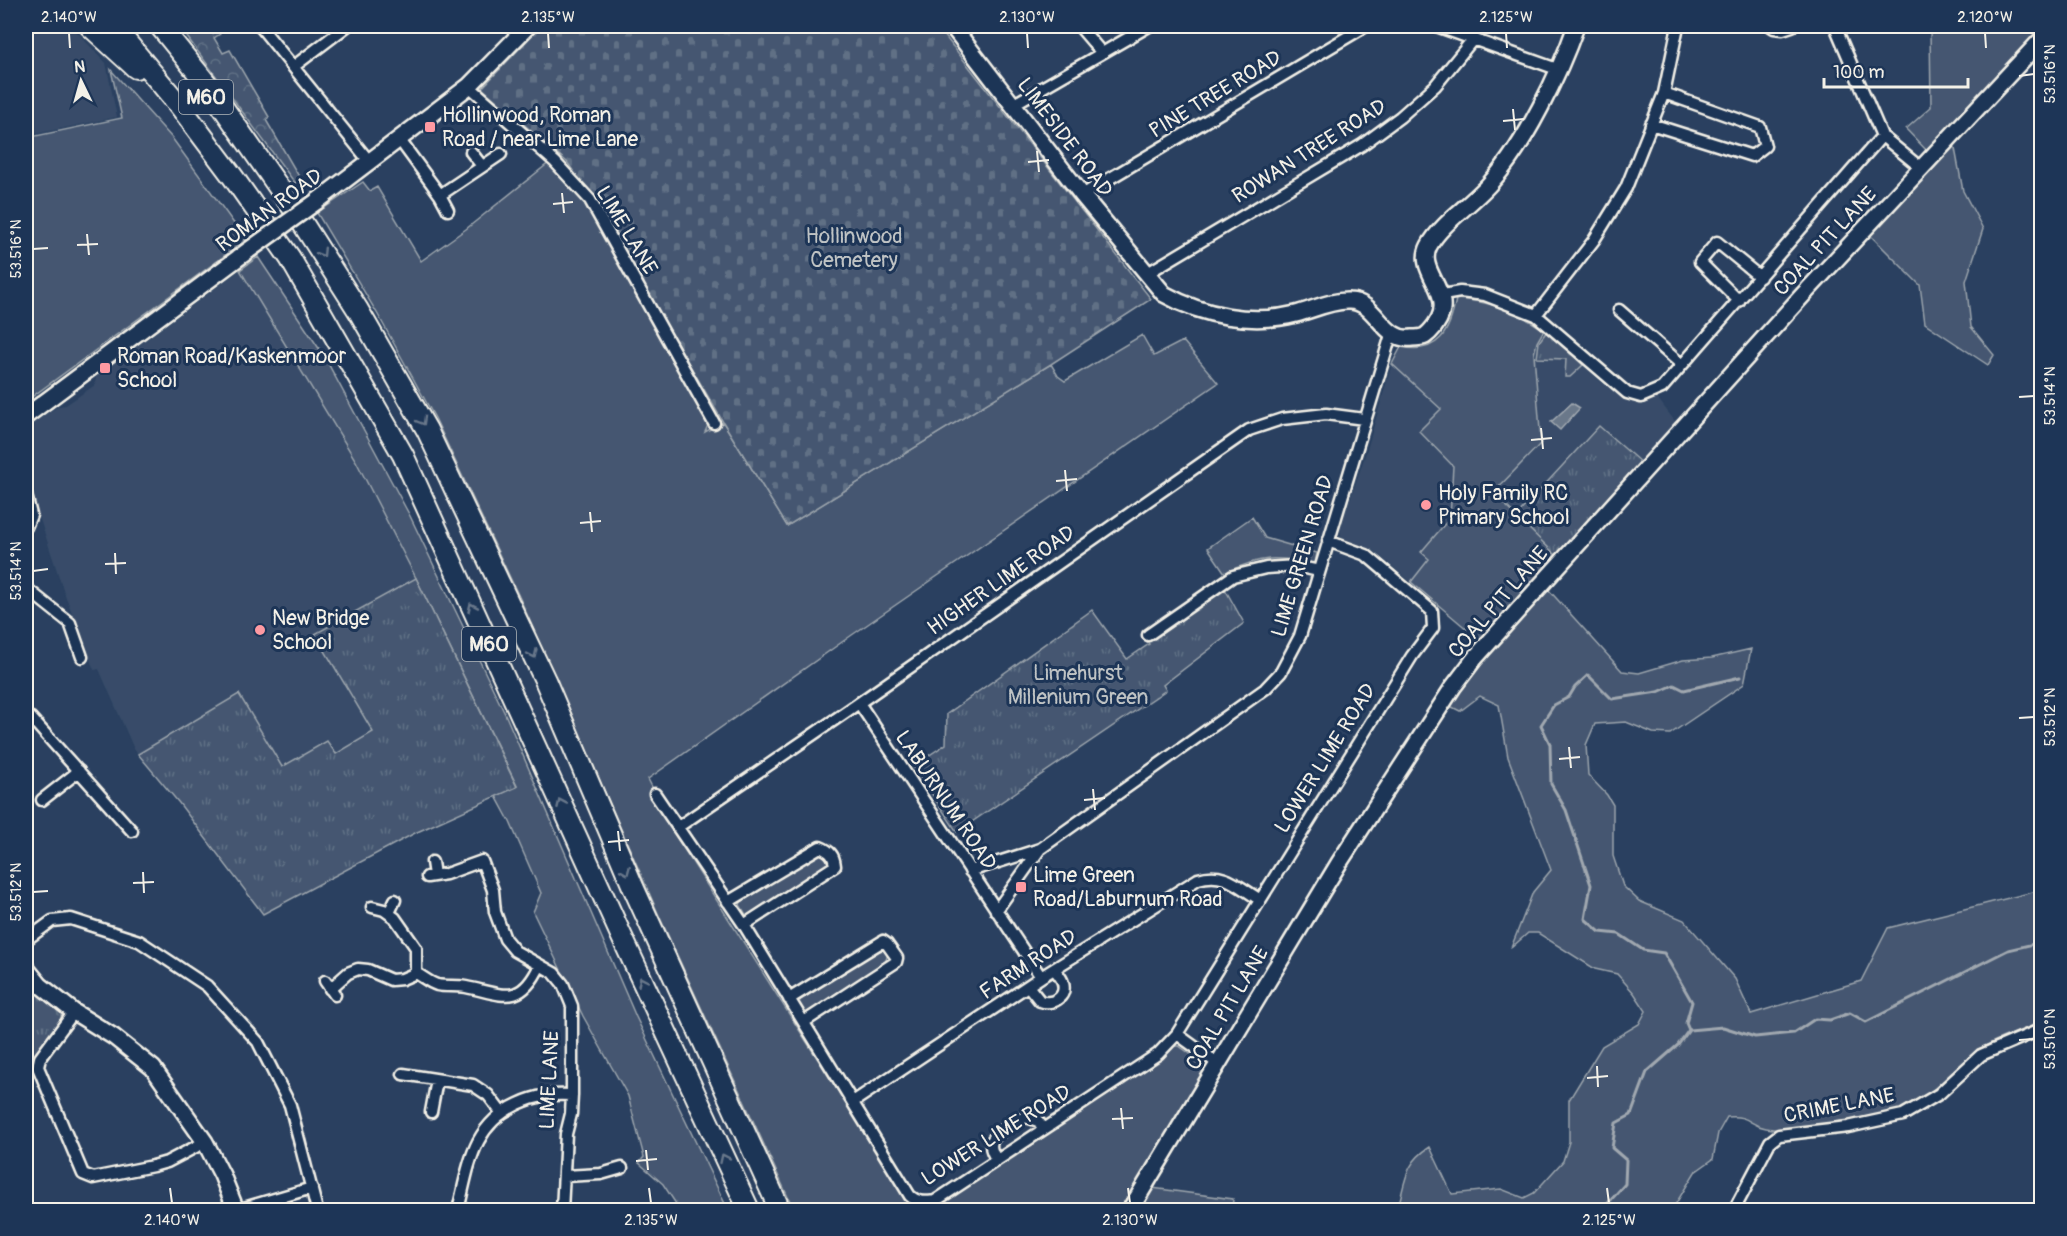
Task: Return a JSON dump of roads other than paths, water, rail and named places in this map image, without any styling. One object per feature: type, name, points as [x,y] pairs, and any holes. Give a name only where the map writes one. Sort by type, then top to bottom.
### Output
[{"type":"highway","name":"M60","points":[[90,26],[179,105]]},
{"type":"highway","name":"M60","points":[[113,26],[179,105],[290,258],[403,455],[749,1210]]},
{"type":"highway","name":"M60","points":[[145,26],[267,169]]},
{"type":"highway","name":"M60","points":[[160,26],[206,83],[267,169],[358,310],[427,430],[545,680],[634,889],[780,1210]]},
{"type":"street","points":[[260,26],[369,161]]},
{"type":"street","points":[[293,67],[347,26]]},
{"type":"street","name":"ROMAN ROAD","points":[[26,416],[469,86],[528,26]]},
{"type":"street","name":"LIMESIDE ROAD","points":[[952,26],[1082,195],[1164,294],[1180,303],[1213,314],[1247,318],[1284,317],[1341,301],[1354,301],[1368,308],[1391,335]]},
{"type":"street","points":[[1079,26],[1102,53]]},
{"type":"street","points":[[1014,104],[1149,26]]},
{"type":"street","name":"PINE TREE ROAD","points":[[1082,195],[1366,26]]},
{"type":"street","points":[[1436,26],[1471,33],[1557,69]]},
{"type":"street","points":[[1391,335],[1407,339],[1423,337],[1434,328],[1442,314],[1443,295],[1427,264],[1429,246],[1445,226],[1492,181],[1527,132],[1576,26]]},
{"type":"street","points":[[1536,315],[1599,231],[1626,188],[1664,93],[1678,26]]},
{"type":"street","points":[[1771,26],[1783,29],[1792,26]]},
{"type":"street","points":[[1835,26],[1882,136],[1921,168]]},
{"type":"street","name":"ROWAN TREE ROAD","points":[[1146,274],[1362,145],[1400,117],[1435,86],[1471,33]]},
{"type":"street","name":"COAL PIT LANE","points":[[1130,1210],[1339,863],[1475,658],[1794,304],[2042,39]]},
{"type":"street","name":"LIME LANE","points":[[469,86],[555,162],[590,200],[714,423]]},
{"type":"street","points":[[1652,124],[1752,156],[1765,146],[1760,127],[1664,93]]},
{"type":"street","points":[[1443,295],[1460,292],[1485,295],[1536,315],[1627,393],[1641,397],[1662,388],[1882,136]]},
{"type":"street","points":[[399,139],[440,195],[448,210]]},
{"type":"street","points":[[471,152],[482,166]]},
{"type":"street","points":[[440,195],[501,154]]},
{"type":"street","points":[[1739,301],[1700,261],[1717,242],[1760,277]]},
{"type":"street","points":[[1619,310],[1682,365]]},
{"type":"street","name":"LIME GREEN ROAD","points":[[970,870],[1040,849],[1265,689],[1281,672],[1300,636],[1391,335]]},
{"type":"street","name":"HIGHER LIME ROAD","points":[[678,827],[1249,430],[1282,419],[1326,414],[1364,419]]},
{"type":"street","points":[[26,495],[31,515],[26,527]]},
{"type":"street","name":"LOWER LIME ROAD","points":[[655,794],[744,925],[910,1196],[915,1201],[935,1201],[1158,1054],[1177,1034],[1412,656],[1433,628],[1432,611],[1366,555],[1328,541]]},
{"type":"street","points":[[1148,635],[1233,576],[1266,568],[1296,566],[1319,570]]},
{"type":"street","points":[[26,588],[70,623],[82,657]]},
{"type":"street","name":"LABURNUM ROAD","points":[[859,703],[1041,977]]},
{"type":"street","points":[[26,716],[31,717],[132,831]]},
{"type":"street","points":[[42,800],[79,771]]},
{"type":"street","points":[[728,902],[820,847],[828,850],[834,858],[835,866],[744,925]]},
{"type":"street","name":"LIME GREEN ROAD","points":[[996,911],[1040,849]]},
{"type":"street","name":"LIME LANE","points":[[432,862],[430,876],[446,874],[480,856],[494,890],[495,912],[505,939],[515,951],[550,969],[558,977],[572,1006],[572,1095],[571,1114],[566,1134],[562,1210]]},
{"type":"street","name":"FARM ROAD","points":[[853,1102],[1041,977],[1198,879],[1211,875],[1224,878],[1259,899]]},
{"type":"street","points":[[389,913],[395,900]]},
{"type":"street","points":[[372,907],[389,913],[400,924],[416,948],[416,974]]},
{"type":"street","points":[[26,940],[52,921],[71,919],[140,941],[207,986],[258,1042],[290,1105],[316,1210]]},
{"type":"street","points":[[789,999],[883,941],[897,958],[896,962],[804,1022]]},
{"type":"street","points":[[330,988],[348,973],[358,969],[368,970],[391,980],[416,974],[434,984],[466,987],[504,996],[515,994],[525,988],[534,978],[540,965]]},
{"type":"street","points":[[26,968],[40,985],[74,1012],[114,1036],[153,1068],[205,1142],[237,1210],[312,1188]]},
{"type":"street","points":[[1028,986],[1040,1001],[1049,1003],[1058,999],[1062,993],[1063,984],[1054,969]]},
{"type":"street","points":[[74,1012],[40,1058],[38,1067],[83,1174],[93,1178],[153,1166],[167,1162],[205,1142]]},
{"type":"street","name":"CRIME LANE","points":[[1734,1210],[1770,1142],[1779,1135],[1848,1127],[1903,1115],[1939,1094],[1981,1056],[2042,1029]]},
{"type":"street","points":[[1177,1034],[1217,1063]]},
{"type":"street","points":[[403,1074],[473,1086],[488,1095],[501,1112]]},
{"type":"street","points":[[432,1112],[437,1080]]},
{"type":"street","points":[[458,1210],[474,1148],[489,1123],[501,1112],[542,1094],[572,1095]]},
{"type":"street","points":[[997,1160],[992,1152],[995,1135],[1026,1117],[1038,1120],[1044,1129]]},
{"type":"street","points":[[565,1176],[600,1174],[614,1166]]},
{"type":"waterway","points":[[1689,1030],[1686,1023],[1692,1002],[1664,953],[1643,950],[1619,934],[1600,932],[1585,919],[1591,885],[1566,810],[1551,784],[1550,744],[1541,725],[1554,705],[1569,697],[1575,687],[1588,675],[1612,699],[1658,692],[1674,685],[1684,690],[1740,677]]},
{"type":"waterway","points":[[1602,1210],[1625,1184],[1626,1160],[1612,1148],[1616,1123],[1631,1115],[1647,1072],[1678,1045],[1689,1030],[1723,1027],[1755,1037],[1794,1033],[1815,1019],[1830,1020],[1850,1013],[1866,1022],[2008,950],[2042,942]]},
{"type":"place","name":"Hollinwood, Roman Road / near Lime Lane","points":[[430,127]]},
{"type":"place","name":"Roman Road/Kaskenmoor School","points":[[105,368]]},
{"type":"place","name":"Holy Family RC Primary School","points":[[1426,505]]},
{"type":"place","name":"New Bridge School","points":[[260,630]]},
{"type":"place","name":"Lime Green Road/Laburnum Road","points":[[1021,887]]},
{"type":"park label","name":"Hollinwood Cemetery","points":[[854,248]]},
{"type":"park label","name":"Limehurst Millenium Green","points":[[1078,685]]}]
